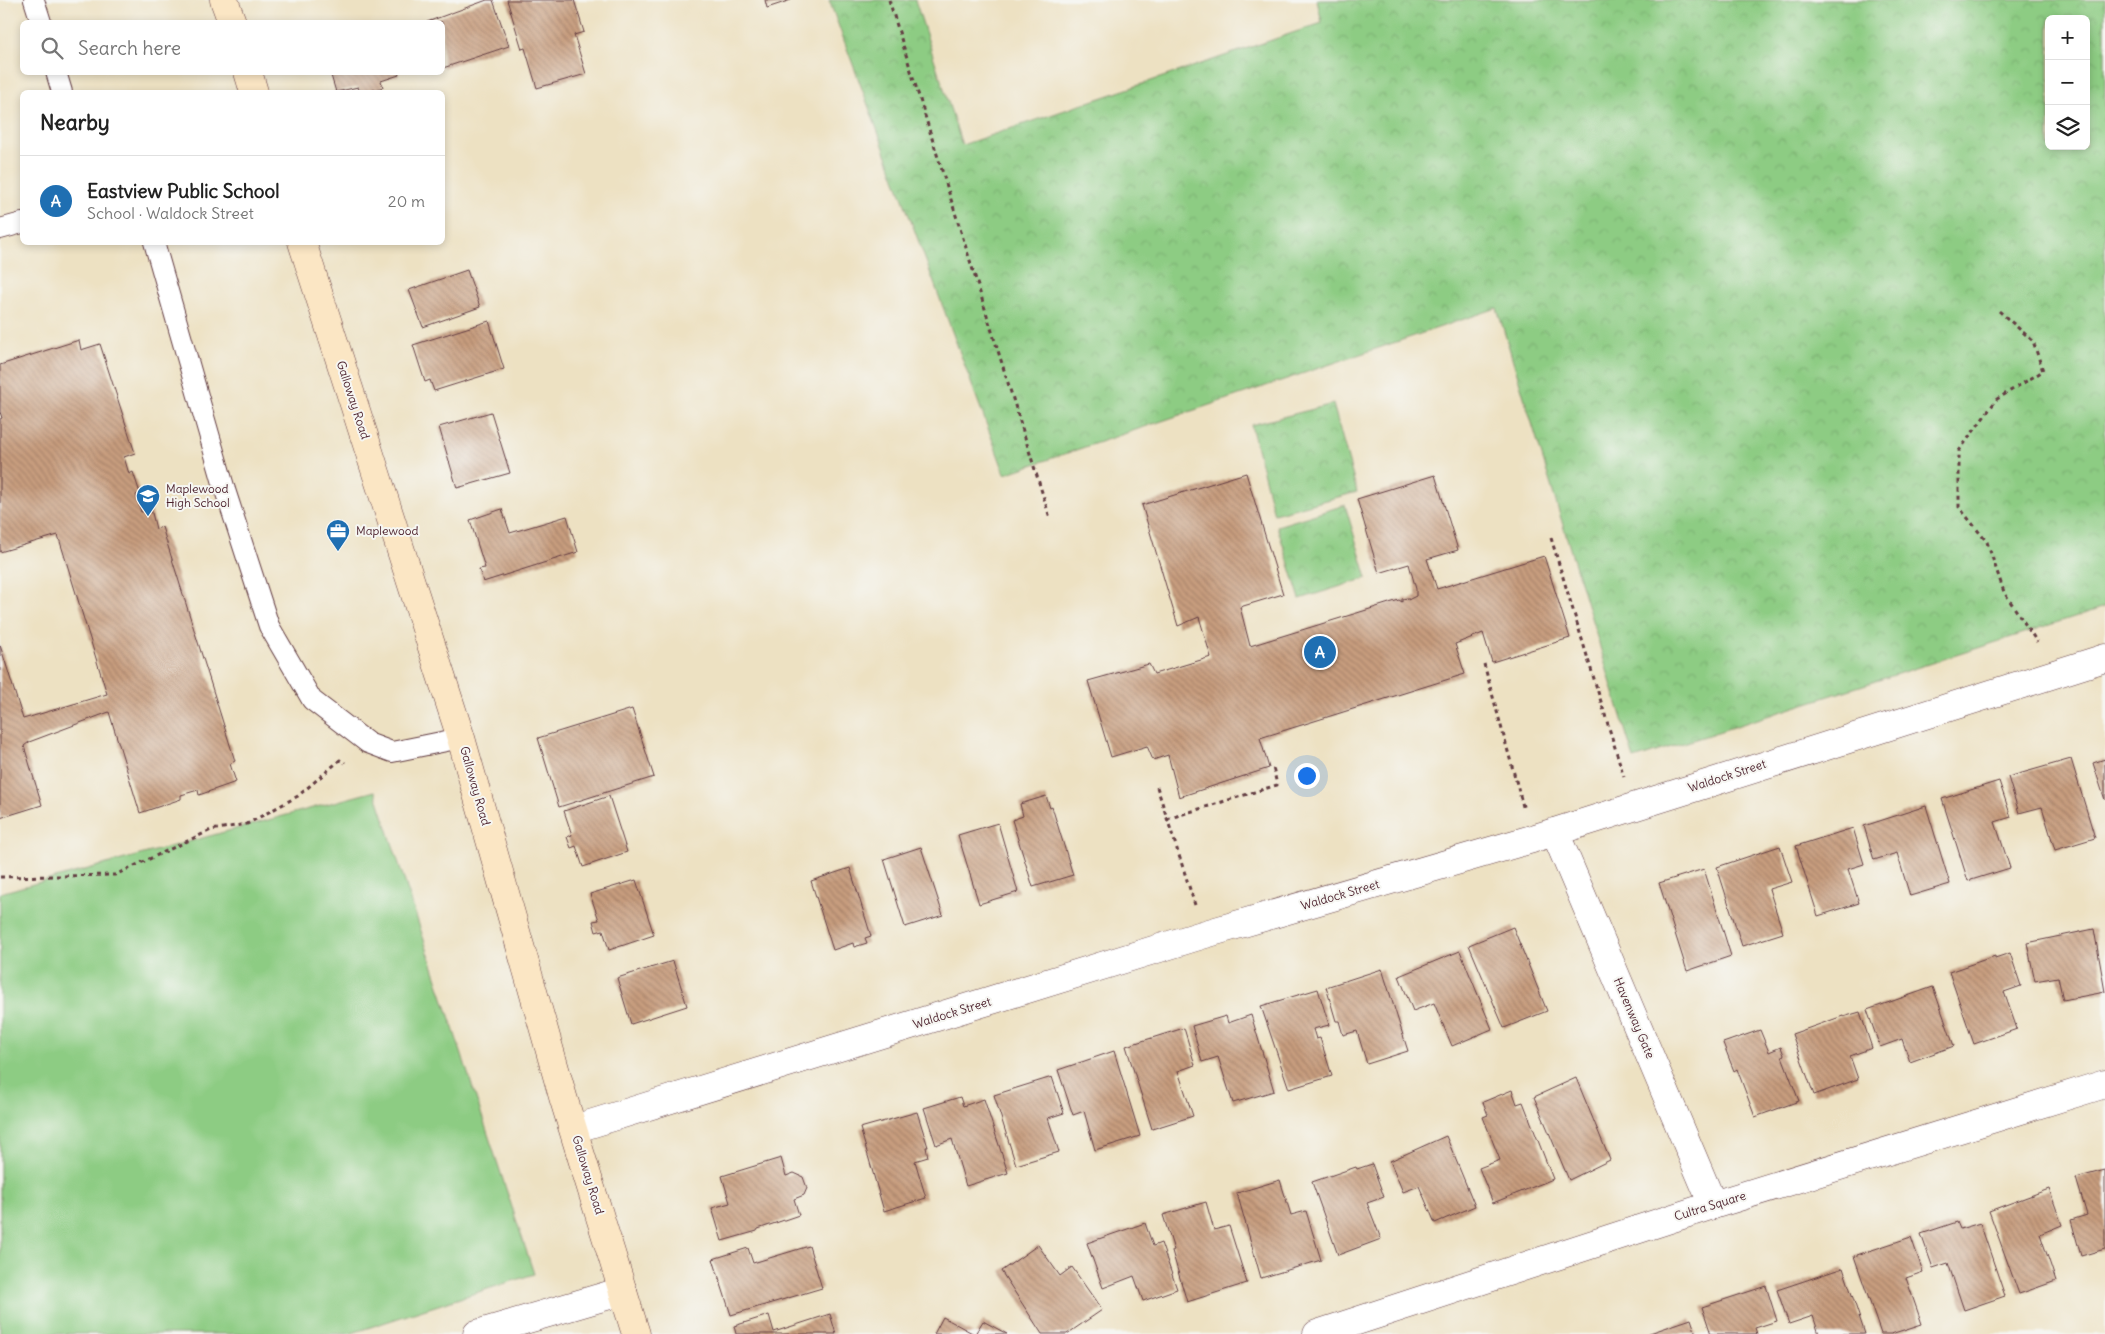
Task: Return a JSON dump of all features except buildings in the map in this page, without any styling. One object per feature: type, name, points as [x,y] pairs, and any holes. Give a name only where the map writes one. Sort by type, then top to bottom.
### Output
[{"type":"street","points":[[224,0],[231,20]]},
{"type":"street","points":[[249,75],[253,90]]},
{"type":"street","name":"Galloway Road","points":[[303,245],[461,738],[563,1097],[636,1334]]},
{"type":"street","name":"Waldock Street","points":[[574,1129],[1202,936],[1544,835],[2105,658]]},
{"type":"street","name":"Havenway Gate","points":[[1544,835],[1713,1205]]},
{"type":"street","name":"Cultra Square","points":[[1317,1334],[1713,1205],[2105,1084]]},
{"type":"street","points":[[477,1334],[623,1292]]},
{"type":"lane","points":[[34,0],[40,20]]},
{"type":"lane","points":[[57,75],[61,90]]},
{"type":"lane","points":[[0,229],[20,224]]},
{"type":"lane","points":[[155,245],[225,490],[269,626],[312,700],[368,743],[392,752],[461,738]]},
{"type":"path","points":[[889,0],[1050,518]]},
{"type":"path","points":[[1999,311],[2033,341],[2043,371],[1997,399],[1959,451],[1959,507],[1987,542],[2004,592],[2037,642]]},
{"type":"path","points":[[1551,538],[1633,807]]},
{"type":"path","points":[[1484,664],[1544,835]]},
{"type":"path","points":[[0,876],[115,875],[211,830],[247,824],[298,796],[340,760],[349,764]]},
{"type":"path","points":[[1167,818],[1277,785],[1273,766]]},
{"type":"path","points":[[1157,787],[1195,907],[1202,936]]},
{"type":"green space","points":[[829,0],[915,0],[962,145],[1322,23],[1317,0],[2105,0],[2105,607],[1634,759],[1497,308],[1005,474]]},
{"type":"green space","points":[[1333,404],[1357,492],[1274,514],[1251,425]]},
{"type":"green space","points":[[1345,505],[1367,578],[1300,599],[1277,526]]},
{"type":"green space","points":[[375,791],[534,1274],[349,1334],[0,1334],[0,893]]},
{"type":"place","name":"Maplewood High School","points":[[148,517]]},
{"type":"place","name":"Maplewood","points":[[338,552]]},
{"type":"place","name":"Eastview Public School","points":[[1320,652]]}]
